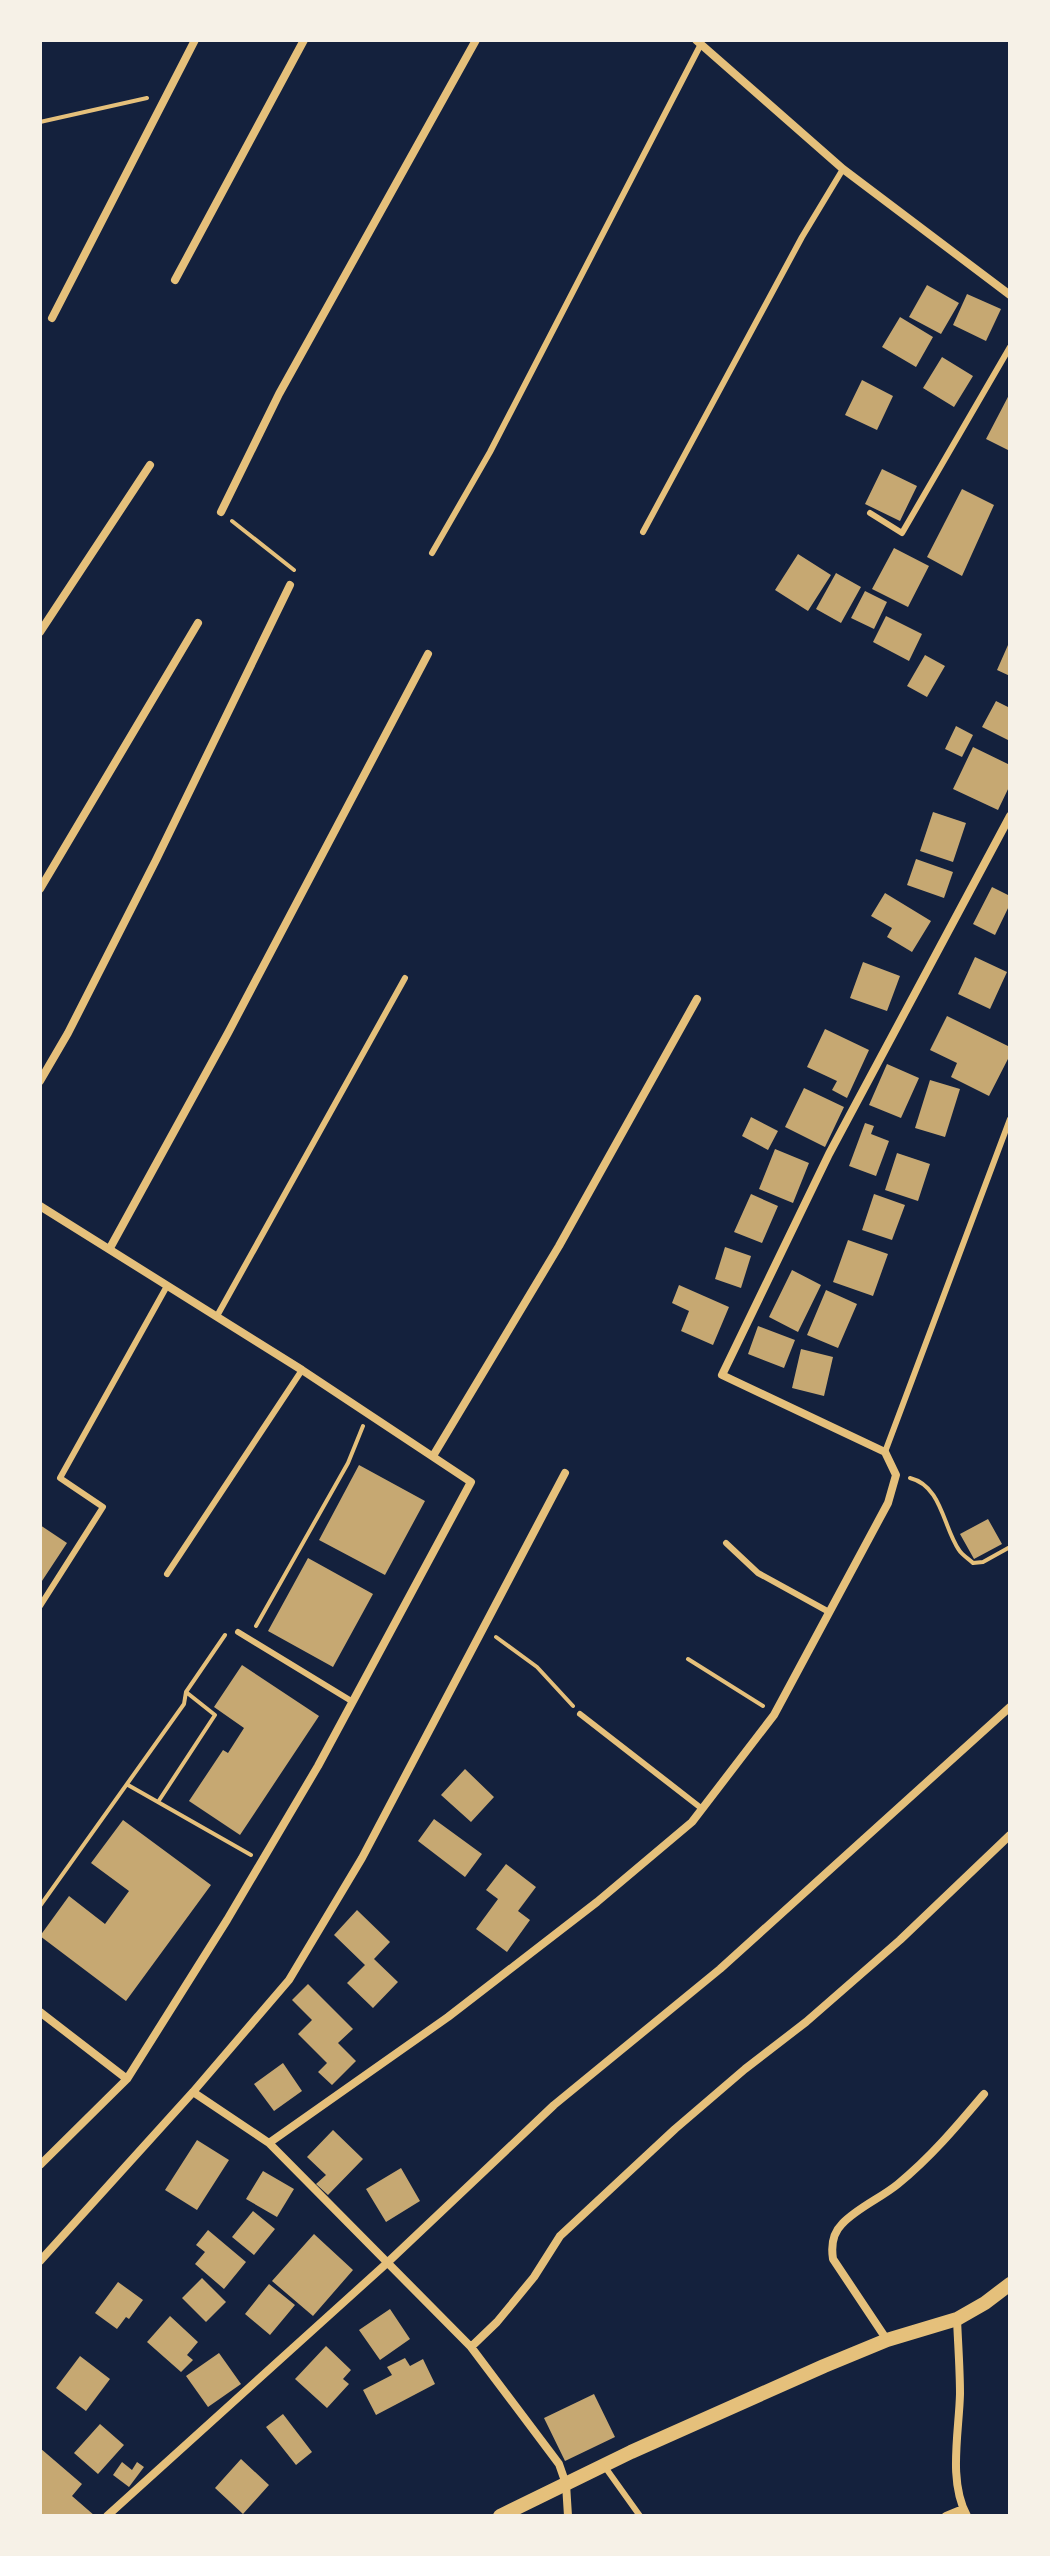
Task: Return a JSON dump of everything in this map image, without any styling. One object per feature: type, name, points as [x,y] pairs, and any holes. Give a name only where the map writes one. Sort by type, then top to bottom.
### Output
[{"type":"street","points":[[52,318],[195,40]]},
{"type":"street","points":[[175,280],[304,40]]},
{"type":"street","points":[[221,512],[279,394],[476,40]]},
{"type":"street","points":[[698,42],[843,169],[1010,295]]},
{"type":"street","points":[[40,632],[150,465]]},
{"type":"street","points":[[40,1081],[68,1033],[156,860],[290,585]]},
{"type":"street","points":[[40,889],[198,623]]},
{"type":"street","points":[[110,1248],[228,1033],[428,654]]},
{"type":"street","points":[[269,2143],[448,2017],[572,1921],[692,1822],[774,1715],[888,1503],[896,1475],[885,1452],[722,1375],[829,1154],[1010,816]]},
{"type":"street","points":[[433,1456],[559,1246],[697,999]]},
{"type":"street","points":[[40,1206],[302,1370],[471,1482],[353,1702],[262,1861],[127,2079],[40,2165]]},
{"type":"street","points":[[40,2261],[193,2092],[289,1980],[362,1858],[565,1473]]},
{"type":"street","points":[[107,2516],[387,2263],[554,2105],[720,1969],[1010,1707]]},
{"type":"street","points":[[471,2347],[497,2322],[534,2277],[560,2236],[675,2129],[900,1940],[1010,1835]]},
{"type":"street","points":[[40,2012],[127,2079]]},
{"type":"street","points":[[193,2092],[269,2143],[471,2347],[559,2464],[566,2484],[568,2516]]},
{"type":"street","points":[[887,2340],[833,2259],[831,2247],[836,2233],[843,2223],[897,2185],[938,2147],[984,2094]]},
{"type":"street","points":[[500,2516],[604,2466],[887,2340],[957,2319],[1010,2284]]},
{"type":"street","points":[[946,2516],[965,2512],[958,2497],[957,2474],[960,2388],[957,2319]]},
{"type":"lane","points":[[432,553],[490,452],[698,42]]},
{"type":"lane","points":[[643,532],[802,237],[843,169]]},
{"type":"lane","points":[[870,513],[902,533],[1010,347]]},
{"type":"lane","points":[[217,1316],[405,978]]},
{"type":"lane","points":[[885,1452],[1010,1119]]},
{"type":"lane","points":[[40,1606],[103,1507],[60,1478],[167,1286]]},
{"type":"lane","points":[[167,1574],[302,1370]]},
{"type":"lane","points":[[726,1543],[758,1573],[829,1612]]},
{"type":"lane","points":[[238,1632],[353,1702]]},
{"type":"lane","points":[[580,1714],[701,1808]]},
{"type":"lane","points":[[604,2466],[640,2516]]},
{"type":"path","points":[[40,122],[167,94]]},
{"type":"path","points":[[221,512],[297,572],[290,585]]},
{"type":"path","points":[[249,1638],[348,1463],[368,1414]]},
{"type":"path","points":[[896,1475],[915,1479],[931,1492],[959,1550],[973,1563],[983,1562],[1010,1547]]},
{"type":"path","points":[[40,1906],[184,1704],[186,1692],[230,1627],[238,1632]]},
{"type":"path","points":[[483,1628],[537,1667],[580,1714]]},
{"type":"path","points":[[688,1659],[774,1715]]},
{"type":"path","points":[[158,1802],[215,1715],[186,1692]]},
{"type":"path","points":[[128,1785],[262,1861]]},
{"type":"building","points":[[927,285],[959,303],[941,334],[909,317]]},
{"type":"building","points":[[967,294],[1001,309],[986,341],[953,325]]},
{"type":"building","points":[[900,317],[933,337],[916,367],[882,347]]},
{"type":"building","points":[[942,357],[973,376],[954,407],[923,388]]},
{"type":"building","points":[[862,380],[893,396],[877,430],[845,415]]},
{"type":"building","points":[[1010,393],[1010,451],[986,439]]},
{"type":"building","points":[[882,469],[917,486],[900,521],[865,504]]},
{"type":"building","points":[[962,489],[994,505],[962,576],[927,557]]},
{"type":"building","points":[[894,548],[929,566],[908,607],[872,589]]},
{"type":"building","points":[[798,554],[831,575],[808,611],[775,590]]},
{"type":"building","points":[[836,573],[861,587],[841,623],[816,609]]},
{"type":"building","points":[[865,591],[887,602],[874,629],[851,618]]},
{"type":"building","points":[[886,616],[922,634],[909,661],[873,642]]},
{"type":"building","points":[[1010,646],[1010,676],[997,670]]},
{"type":"building","points":[[925,655],[945,666],[927,697],[907,686]]},
{"type":"building","points":[[996,701],[1010,708],[1010,741],[982,727]]},
{"type":"building","points":[[956,726],[973,735],[962,757],[945,749]]},
{"type":"building","points":[[973,747],[1010,765],[1010,785],[998,810],[953,789]]},
{"type":"building","points":[[933,812],[966,823],[953,862],[920,851]]},
{"type":"building","points":[[916,859],[953,872],[944,898],[907,885]]},
{"type":"building","points":[[992,887],[1010,896],[1010,904],[995,935],[973,924]]},
{"type":"building","points":[[885,893],[931,921],[912,952],[887,937],[892,928],[871,916]]},
{"type":"building","points":[[975,957],[1007,972],[990,1009],[958,994]]},
{"type":"building","points":[[863,962],[900,976],[887,1011],[850,998]]},
{"type":"building","points":[[947,1016],[1010,1047],[1010,1055],[989,1096],[951,1077],[957,1063],[930,1050]]},
{"type":"building","points":[[825,1029],[869,1050],[847,1098],[832,1090],[837,1081],[807,1067]]},
{"type":"building","points":[[887,1064],[919,1078],[901,1118],[869,1105]]},
{"type":"building","points":[[930,1080],[960,1089],[945,1137],[915,1128]]},
{"type":"building","points":[[804,1088],[844,1107],[825,1147],[785,1127]]},
{"type":"building","points":[[751,1117],[778,1131],[768,1150],[742,1136]]},
{"type":"building","points":[[865,1123],[874,1126],[871,1134],[889,1141],[876,1176],[849,1166]]},
{"type":"building","points":[[775,1149],[809,1163],[793,1203],[759,1189]]},
{"type":"building","points":[[897,1153],[930,1164],[918,1201],[885,1190]]},
{"type":"building","points":[[751,1194],[778,1206],[762,1243],[734,1232]]},
{"type":"building","points":[[874,1194],[905,1205],[892,1240],[862,1230]]},
{"type":"building","points":[[848,1240],[888,1254],[873,1296],[833,1282]]},
{"type":"building","points":[[725,1247],[751,1256],[741,1288],[715,1279]]},
{"type":"building","points":[[792,1270],[821,1285],[798,1332],[769,1317]]},
{"type":"building","points":[[679,1285],[729,1307],[713,1345],[681,1331],[689,1311],[672,1303]]},
{"type":"building","points":[[826,1290],[857,1304],[838,1348],[807,1335]]},
{"type":"building","points":[[758,1326],[795,1340],[784,1368],[748,1354]]},
{"type":"building","points":[[801,1349],[833,1357],[824,1396],[792,1388]]},
{"type":"building","points":[[359,1465],[425,1501],[385,1575],[319,1540]]},
{"type":"building","points":[[988,1519],[1002,1544],[974,1559],[960,1534]]},
{"type":"building","points":[[40,1525],[67,1543],[40,1584]]},
{"type":"building","points":[[308,1558],[373,1594],[333,1667],[268,1631]]},
{"type":"building","points":[[242,1665],[319,1716],[240,1835],[189,1801],[223,1750],[228,1753],[244,1728],[214,1707]]},
{"type":"building","points":[[465,1769],[494,1797],[471,1822],[441,1795]]},
{"type":"building","points":[[434,1819],[482,1854],[465,1877],[418,1841]]},
{"type":"building","points":[[123,1820],[211,1885],[126,2001],[40,1936],[69,1896],[105,1924],[129,1891],[91,1863]]},
{"type":"building","points":[[506,1864],[536,1887],[518,1911],[530,1920],[507,1952],[476,1929],[498,1899],[486,1890]]},
{"type":"building","points":[[357,1910],[390,1942],[374,1959],[398,1982],[373,2008],[347,1983],[365,1965],[334,1935]]},
{"type":"building","points":[[308,1984],[353,2029],[338,2043],[356,2061],[332,2085],[318,2072],[327,2063],[298,2034],[312,2020],[292,2000]]},
{"type":"building","points":[[283,2063],[302,2091],[274,2111],[254,2084]]},
{"type":"building","points":[[333,2130],[363,2159],[328,2195],[316,2184],[326,2175],[307,2157]]},
{"type":"building","points":[[197,2140],[229,2160],[197,2210],[165,2190]]},
{"type":"building","points":[[401,2168],[420,2201],[386,2222],[366,2189]]},
{"type":"building","points":[[263,2171],[294,2189],[277,2217],[246,2199]]},
{"type":"building","points":[[253,2211],[275,2229],[254,2255],[232,2237]]},
{"type":"building","points":[[208,2230],[246,2262],[224,2289],[195,2264],[205,2252],[196,2245]]},
{"type":"building","points":[[314,2234],[353,2270],[313,2316],[272,2281]]},
{"type":"building","points":[[202,2278],[226,2302],[206,2322],[182,2298]]},
{"type":"building","points":[[118,2282],[143,2300],[117,2329],[95,2313]]},
{"type":"building","points":[[269,2284],[295,2305],[270,2335],[245,2314]]},
{"type":"building","points":[[390,2309],[410,2339],[380,2360],[359,2330]]},
{"type":"building","points":[[170,2316],[198,2342],[187,2355],[193,2360],[181,2372],[147,2342]]},
{"type":"building","points":[[326,2346],[351,2370],[343,2379],[349,2384],[327,2408],[295,2379]]},
{"type":"building","points":[[219,2353],[241,2384],[208,2407],[186,2376]]},
{"type":"building","points":[[80,2356],[110,2379],[86,2411],[56,2388]]},
{"type":"building","points":[[405,2358],[410,2366],[423,2359],[435,2384],[376,2415],[363,2390],[392,2375],[387,2367]]},
{"type":"building","points":[[594,2394],[615,2437],[565,2461],[544,2418]]},
{"type":"building","points":[[283,2414],[312,2452],[296,2465],[266,2427]]},
{"type":"building","points":[[100,2424],[124,2445],[98,2474],[74,2453]]},
{"type":"building","points":[[40,2448],[82,2484],[72,2496],[95,2516],[40,2516]]},
{"type":"building","points":[[241,2459],[269,2485],[243,2514],[215,2488]]},
{"type":"building","points":[[122,2462],[132,2470],[137,2462],[144,2467],[129,2487],[113,2475]]}]
